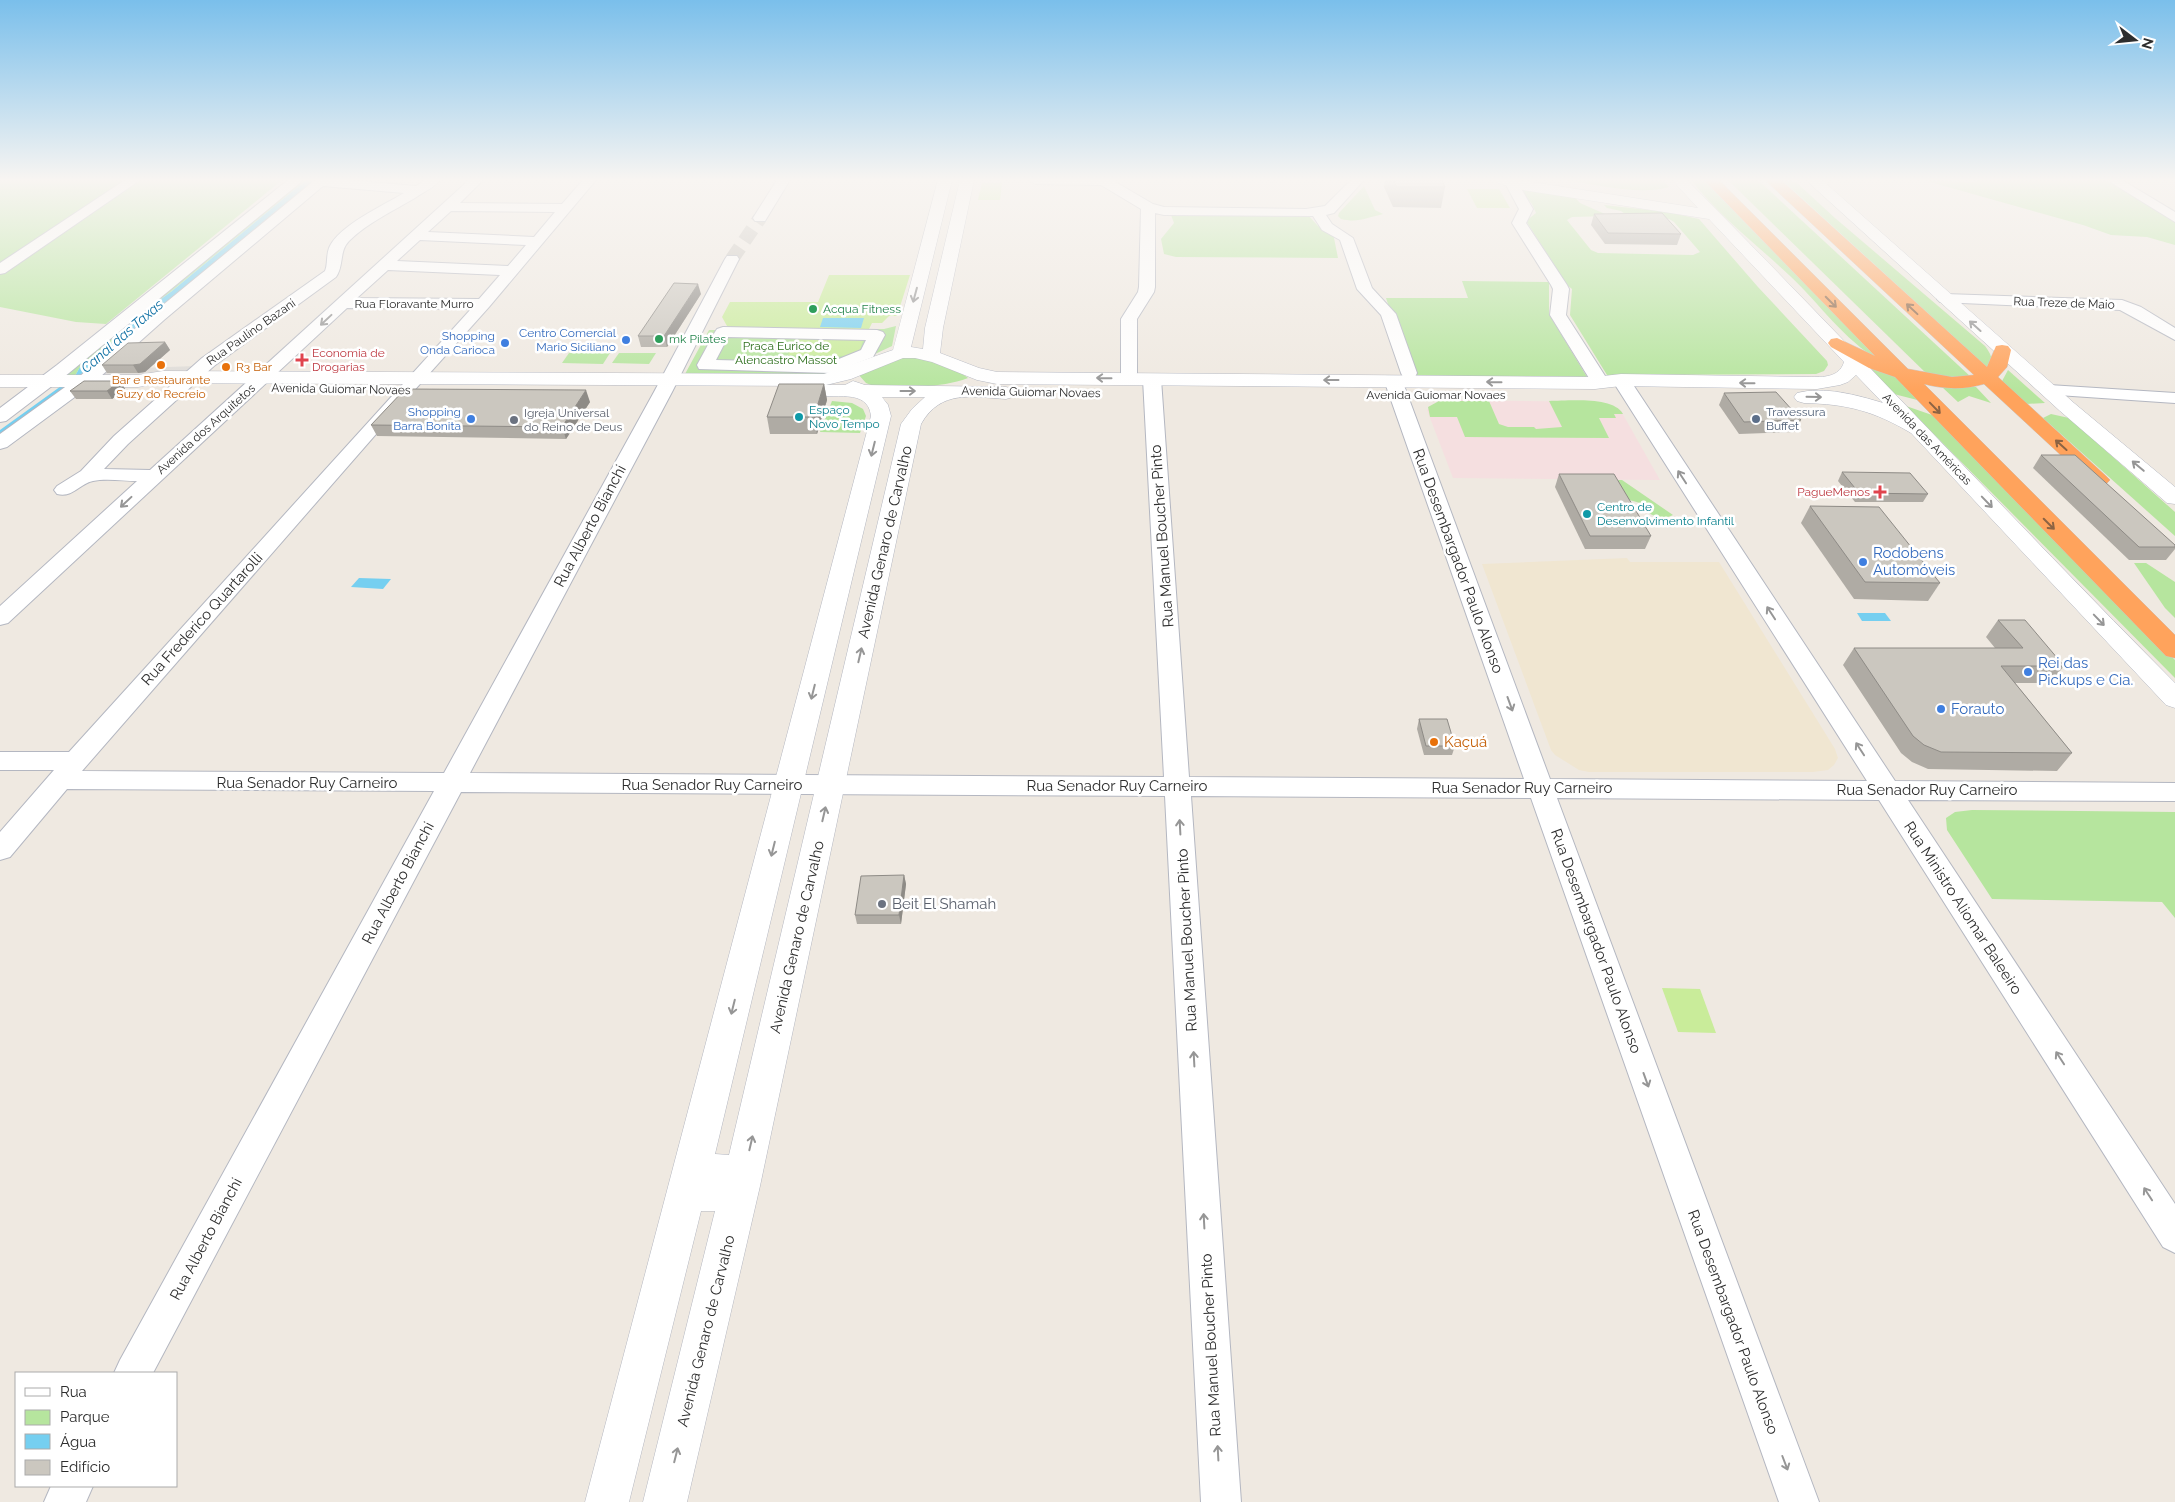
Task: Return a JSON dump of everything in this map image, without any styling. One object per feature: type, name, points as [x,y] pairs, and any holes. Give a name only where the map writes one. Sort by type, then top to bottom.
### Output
[{"type":"highway","name":"Avenida das Américas","points":[[1780,250],[2175,650]]},
{"type":"highway","points":[[1848,250],[2111,491]]},
{"type":"highway","points":[[1837,343],[1879,366],[1939,382],[1978,381],[1986,378],[1991,375],[2001,360],[2002,350]]},
{"type":"street","points":[[0,270],[30,250]]},
{"type":"street","points":[[0,417],[49,382],[210,250]]},
{"type":"street","points":[[0,444],[82,381],[238,250]]},
{"type":"street","points":[[326,279],[334,271],[334,255],[337,250]]},
{"type":"street","name":"Avenida dos Arquitetos","points":[[0,618],[8,602],[154,476],[402,250]]},
{"type":"street","name":"Rua Frederico Quartarolli","points":[[0,850],[59,780],[409,384],[484,304],[529,250]]},
{"type":"street","points":[[901,352],[927,250]]},
{"type":"street","points":[[932,354],[934,328],[951,250]]},
{"type":"street","points":[[1129,373],[1129,319],[1146,292],[1146,250]]},
{"type":"street","name":"Rua Desembargador Paulo Alonso","points":[[1350,250],[1365,290],[1388,314],[1400,383],[1540,787],[1799,1502]]},
{"type":"street","points":[[1536,250],[1561,289],[1558,315],[1598,379]]},
{"type":"street","name":"Avenida das Américas","points":[[1746,250],[1854,360],[2175,699]]},
{"type":"street","points":[[1890,250],[2002,350],[2175,498]]},
{"type":"street","name":"Rua Alberto Bianchi","points":[[134,1372],[732,259]]},
{"type":"street","points":[[386,265],[512,271]]},
{"type":"street","points":[[326,279],[364,284]]},
{"type":"street","name":"Rua Paulino Bazani","points":[[64,490],[88,475],[121,440],[184,381],[218,354],[326,279]]},
{"type":"street","name":"Rua Treze de Maio","points":[[1945,299],[2122,305],[2135,310],[2175,335]]},
{"type":"street","name":"Rua Floravante Murro","points":[[344,303],[484,304]]},
{"type":"street","points":[[723,332],[752,332],[877,334],[867,353],[831,368],[705,365],[723,332]]},
{"type":"street","name":"Avenida Guiomar Novaes","points":[[665,386],[824,380],[854,383],[901,352],[919,352],[932,354],[962,381],[1018,394],[1152,387],[1400,383],[1625,388],[1845,399],[1877,406],[1918,429]]},
{"type":"street","name":"Avenida Guiomar Novaes","points":[[1625,388],[1822,383],[1846,376],[1852,370],[1854,360]]},
{"type":"street","name":"Avenida Guiomar Novaes","points":[[0,381],[138,381],[153,384],[184,381],[665,386],[962,381],[996,378],[1152,387]]},
{"type":"street","name":"Avenida Genaro de Carvalho","points":[[665,1502],[742,1181],[911,424],[923,407],[962,381]]},
{"type":"street","points":[[607,1502],[689,1184],[881,416],[878,403],[854,383]]},
{"type":"street","name":"Rua Manuel Boucher Pinto","points":[[1152,387],[1221,1502]]},
{"type":"street","name":"Rua Ministro Aliomar Baleeiro","points":[[1625,388],[2175,1235]]},
{"type":"street","points":[[2049,390],[2175,398]]},
{"type":"street","points":[[88,475],[154,476]]},
{"type":"street","points":[[850,544],[885,544]]},
{"type":"street","points":[[0,761],[76,761]]},
{"type":"street","name":"Rua Senador Ruy Carneiro","points":[[59,780],[831,786],[1540,787],[2175,792]]},
{"type":"street","points":[[689,1184],[707,1194],[717,1194],[742,1181]]},
{"type":"street","points":[[64,1502],[72,1487]]},
{"type":"shaded area","points":[[197,366],[191,371],[95,378],[109,369]]},
{"type":"shaded area","points":[[1444,400],[1598,402],[1613,406],[1621,411],[1660,480],[1453,478],[1427,410],[1432,405]]},
{"type":"shaded area","points":[[1627,558],[1630,562],[1719,562],[1835,749],[1838,758],[1834,765],[1828,770],[1813,772],[1589,772],[1579,770],[1555,755],[1551,750],[1482,564]]},
{"type":"green space","points":[[0,250],[196,250],[106,324],[76,322],[0,307]]},
{"type":"green space","points":[[215,250],[221,250],[172,291],[135,318],[105,350],[80,367],[75,376],[67,375],[74,367]]},
{"type":"green space","points":[[1163,250],[1336,250],[1338,258],[1176,257],[1164,254]]},
{"type":"green space","points":[[1545,250],[1591,250],[1598,253],[1693,255],[1700,252],[1698,250],[1726,250],[1827,361],[1828,365],[1824,371],[1816,374],[1607,375],[1570,315],[1572,289],[1567,285]]},
{"type":"green space","points":[[1761,250],[1772,250],[1880,361],[1843,332],[1789,275]]},
{"type":"green space","points":[[1800,250],[1834,250],[1971,377],[1931,378]]},
{"type":"green space","points":[[1859,250],[1873,250],[1985,346],[1991,357],[1990,370]]},
{"type":"green space","name":"Acqua Fitness","points":[[829,275],[910,275],[897,316],[889,316],[882,323],[872,323],[869,329],[864,331],[731,328],[727,326],[722,317],[730,302],[818,302]]},
{"type":"green space","points":[[1462,281],[1549,282],[1549,314],[1587,377],[1412,376],[1386,298],[1468,298]]},
{"type":"green space","name":"Praça Eurico de Alencastro Massot","points":[[896,326],[892,346],[828,376],[685,374],[709,330],[884,329]]},
{"type":"green space","points":[[799,333],[865,334],[858,356],[788,355]]},
{"type":"green space","points":[[569,353],[610,353],[603,364],[562,363]]},
{"type":"green space","points":[[619,353],[656,353],[649,364],[612,363]]},
{"type":"green space","points":[[896,355],[920,355],[960,372],[968,378],[946,384],[876,387],[866,383],[858,374]]},
{"type":"green space","points":[[1867,365],[1898,378],[1921,401],[1894,394]]},
{"type":"green space","points":[[2008,370],[2045,403],[2026,404],[2001,383]]},
{"type":"green space","points":[[1942,387],[1976,387],[1991,403],[1969,396],[1958,402]]},
{"type":"green space","points":[[1578,400],[1600,402],[1618,408],[1623,414],[1614,414],[1616,418],[1599,418],[1609,438],[1465,437],[1457,417],[1430,417],[1428,407],[1439,401],[1489,401],[1499,424],[1508,427],[1534,427],[1536,429],[1562,427],[1549,401]]},
{"type":"green space","points":[[832,401],[852,403],[863,409],[866,416],[860,433],[820,432]]},
{"type":"green space","points":[[1906,406],[1932,415],[2175,660],[2175,678]]},
{"type":"green space","points":[[2051,414],[2069,418],[2175,512],[2175,536],[2043,418]]},
{"type":"green space","points":[[1618,480],[1622,480],[1673,515],[1658,517],[1643,510],[1640,503],[1626,499]]},
{"type":"green space","points":[[2134,563],[2146,563],[2175,582],[2175,618],[2165,608]]},
{"type":"green space","points":[[1972,810],[2175,812],[2175,918],[2162,902],[1992,899],[1947,830],[1946,818],[1955,812]]},
{"type":"green space","points":[[1662,988],[1700,989],[1716,1033],[1678,1032]]},
{"type":"water","name":"Canal das Taxas","points":[[221,250],[233,250],[94,367],[0,439],[0,430],[75,376],[80,367],[105,350],[135,318],[172,291]]},
{"type":"water","points":[[823,318],[864,318],[861,328],[820,327]]},
{"type":"water","points":[[359,578],[391,579],[383,589],[351,587]]},
{"type":"water","points":[[1857,613],[1885,613],[1891,621],[1862,621]]},
{"type":"building","points":[[674,283],[698,284],[664,336],[638,336]]},
{"type":"building","points":[[165,342],[140,364],[102,365],[128,343]]},
{"type":"building","points":[[84,381],[120,381],[107,391],[70,391]]},
{"type":"building","points":[[779,384],[824,384],[814,417],[767,417]]},
{"type":"building","points":[[405,389],[586,390],[562,427],[371,425]]},
{"type":"building","points":[[1776,392],[1801,420],[1744,422],[1724,393]]},
{"type":"building","points":[[2041,455],[2075,455],[2175,547],[2139,547]]},
{"type":"building","points":[[1842,472],[1910,473],[1928,494],[1859,493]]},
{"type":"building","points":[[1559,474],[1614,474],[1651,536],[1590,536]]},
{"type":"building","points":[[1810,506],[1879,507],[1940,583],[1865,582]]},
{"type":"building","points":[[1998,620],[2025,620],[2064,666],[2001,666],[2072,753],[1941,752],[1924,745],[1913,736],[1854,648],[2023,648]]},
{"type":"building","points":[[1419,719],[1447,719],[1455,746],[1426,746]]},
{"type":"building","name":"Beit El Shamah","points":[[904,875],[899,915],[855,915],[861,876]]},
{"type":"tunnel","points":[[732,259],[738,250]]},
{"type":"place","name":"Acqua Fitness","points":[[813,309]]},
{"type":"place","name":"mk Pilates","points":[[659,339]]},
{"type":"place","name":"Centro Comercial Mario Siciliano","points":[[626,340]]},
{"type":"place","name":"Shopping Onda Carioca","points":[[505,343]]},
{"type":"place","name":"Economia de Drogarias","points":[[302,360]]},
{"type":"place","name":"Bar e Restaurante Suzy do Recreio","points":[[161,365]]},
{"type":"place","name":"R3 Bar","points":[[226,367]]},
{"type":"place","name":"Espaço Novo Tempo","points":[[799,417]]},
{"type":"place","name":"Shopping Barra Bonita","points":[[471,419]]},
{"type":"place","name":"Travessura Buffet","points":[[1756,419]]},
{"type":"place","name":"Igreja Universal do Reino de Deus","points":[[514,420]]},
{"type":"place","name":"PagueMenos","points":[[1880,492]]},
{"type":"place","name":"Centro de Desenvolvimento Infantil","points":[[1587,514]]},
{"type":"place","name":"Rodobens Automóveis","points":[[1863,562]]},
{"type":"place","name":"Rei das Pickups e Cia.","points":[[2028,672]]},
{"type":"place","name":"Forauto","points":[[1941,709]]},
{"type":"place","name":"Kaçuá","points":[[1434,742]]},
{"type":"place","name":"Beit El Shamah","points":[[882,904]]}]
